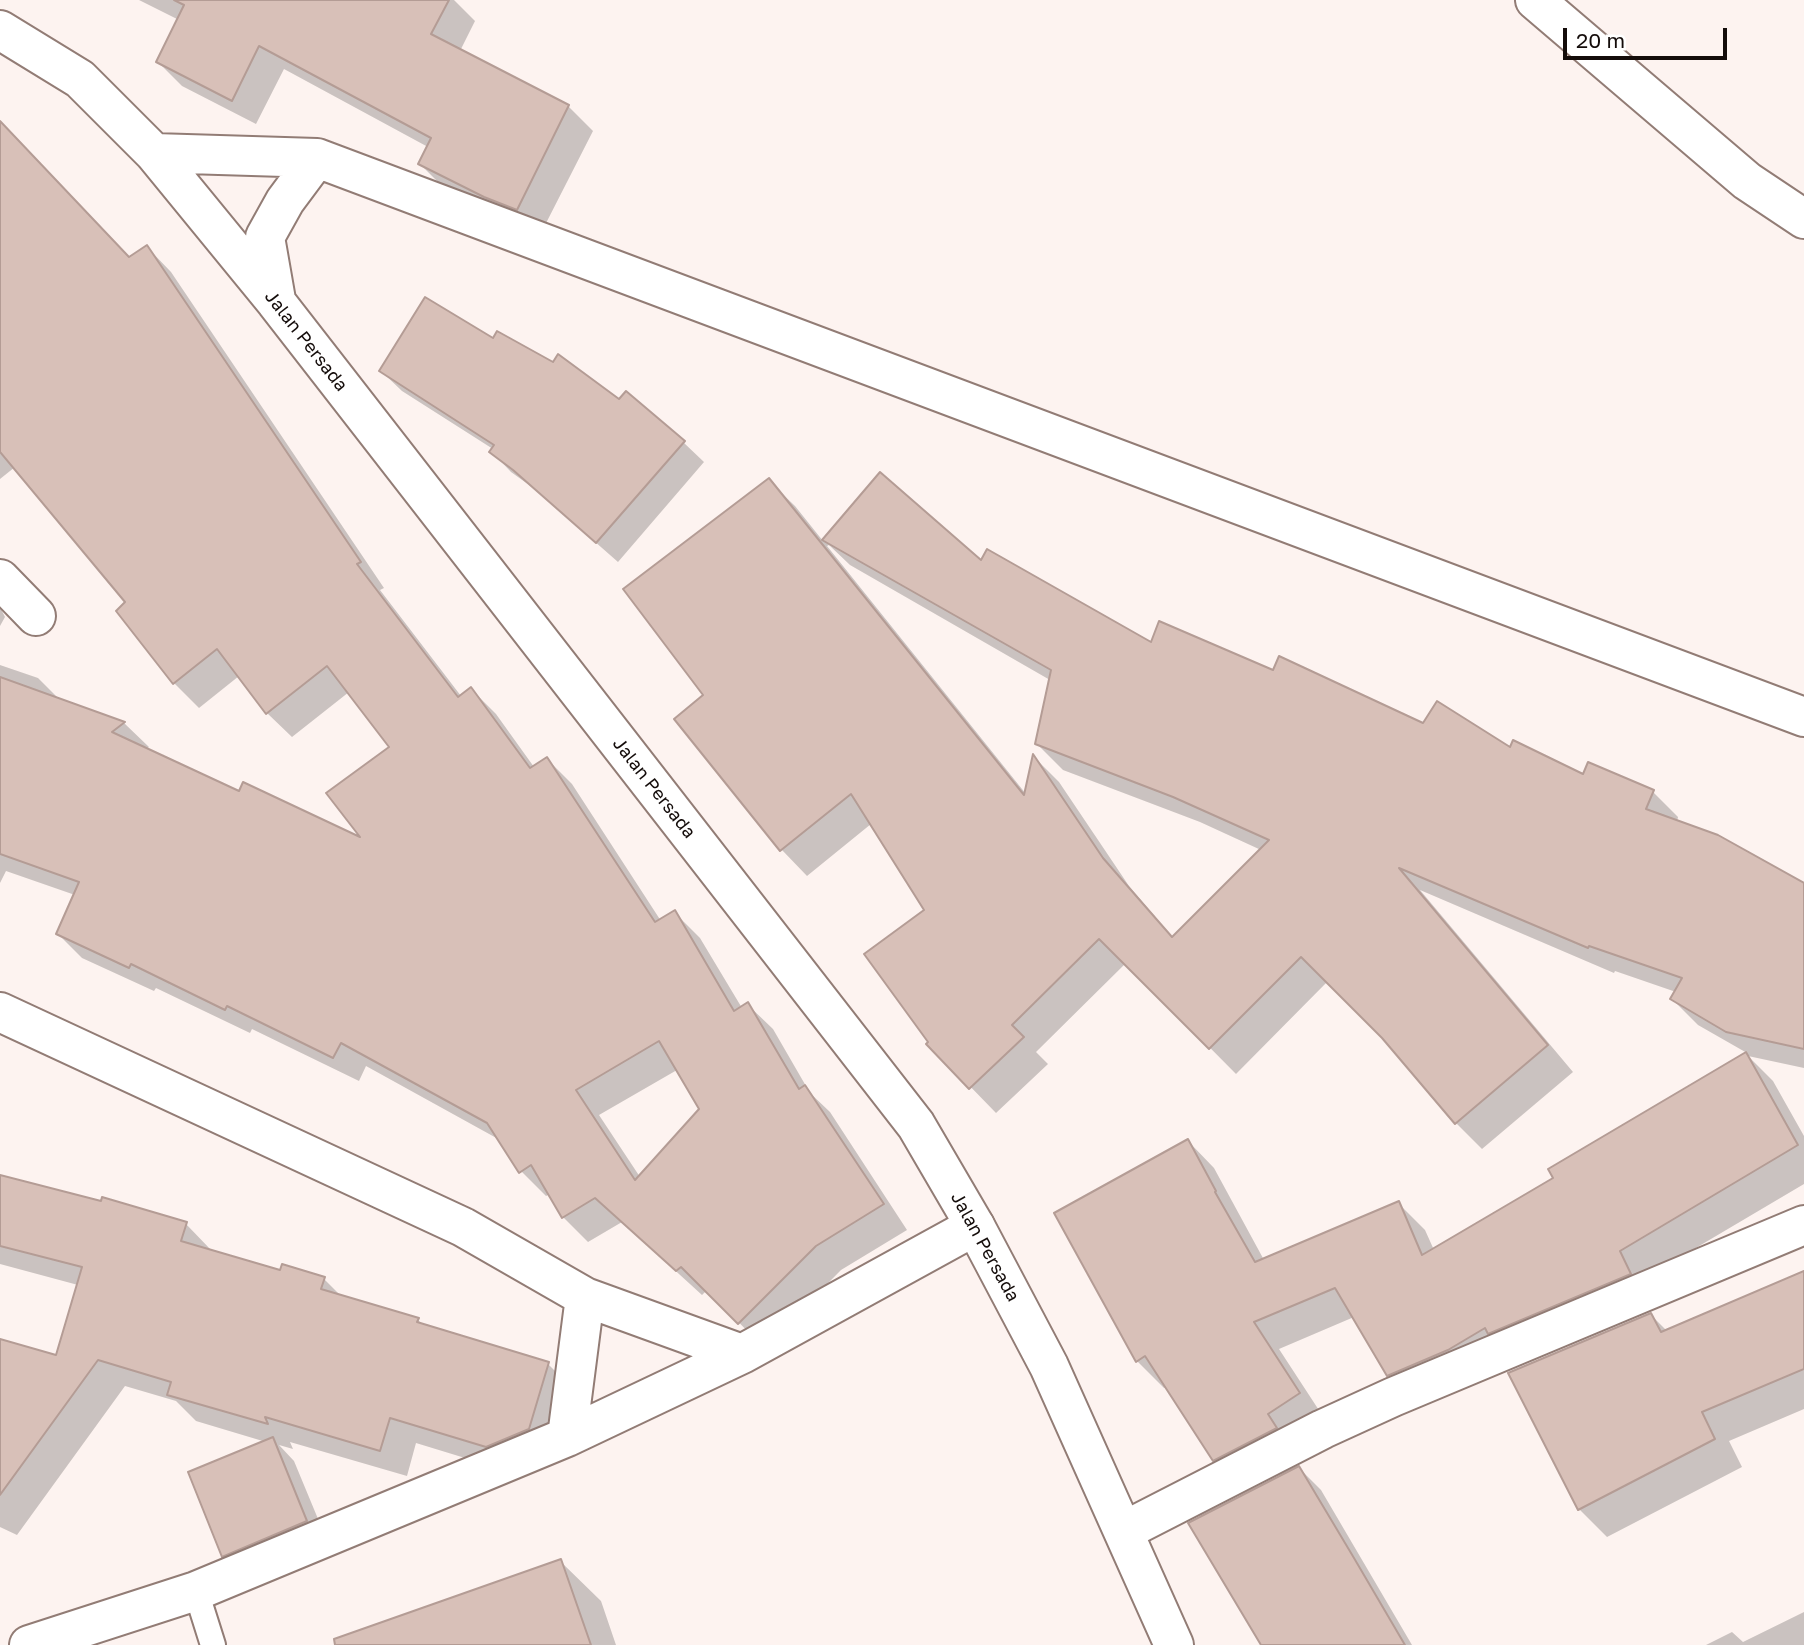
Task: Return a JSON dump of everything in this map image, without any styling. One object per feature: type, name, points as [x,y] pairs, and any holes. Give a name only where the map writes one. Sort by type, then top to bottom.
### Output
[{"type":"street","points":[[1535,0],[1747,181],[1804,219]]},
{"type":"street","name":"Jalan Persada","points":[[0,30],[80,79],[153,153],[276,302],[916,1125],[975,1226],[1049,1366],[1174,1645]]},
{"type":"street","points":[[153,153],[317,158],[1804,717]]},
{"type":"street","points":[[276,302],[265,236],[285,201],[317,158]]},
{"type":"street","points":[[0,579],[36,616]]},
{"type":"street","points":[[0,1012],[463,1227],[585,1297],[742,1354]]},
{"type":"street","points":[[1124,1531],[1381,1402],[1804,1225]]},
{"type":"street","points":[[29,1645],[196,1591],[567,1437],[742,1354],[975,1226]]},
{"type":"street","points":[[567,1437],[585,1297]]},
{"type":"lane","points":[[196,1591],[214,1645]]},
{"type":"building","points":[[174,0],[449,0],[431,34],[569,105],[517,210],[484,197],[418,164],[431,138],[259,46],[232,101],[156,62],[184,5]]},
{"type":"building","points":[[0,121],[129,257],[147,245],[361,562],[357,564],[458,697],[471,687],[530,768],[547,757],[655,922],[675,910],[734,1011],[748,1002],[799,1089],[805,1085],[884,1204],[816,1246],[738,1324],[681,1267],[676,1271],[595,1198],[562,1218],[531,1165],[519,1173],[487,1123],[341,1043],[333,1058],[227,1006],[225,1010],[131,964],[129,968],[56,934],[79,882],[0,854],[0,677],[125,722],[112,732],[239,791],[243,782],[360,837],[326,793],[389,747],[327,666],[266,714],[217,649],[173,684],[116,611],[125,602],[0,452]],"holes":[[[659,1041],[699,1109],[635,1180],[576,1090]]]},
{"type":"building","points":[[425,297],[493,338],[497,331],[553,362],[558,354],[619,399],[626,391],[685,441],[596,543],[489,452],[494,445],[379,371]]},
{"type":"building","points":[[880,472],[981,560],[987,549],[1151,642],[1159,621],[1273,670],[1279,656],[1423,723],[1437,701],[1510,747],[1513,740],[1583,774],[1588,762],[1654,790],[1646,809],[1718,835],[1804,883],[1804,1049],[1726,1032],[1670,999],[1682,978],[1589,946],[1588,948],[1399,868],[1548,1045],[1455,1124],[1382,1038],[1301,957],[1209,1049],[1099,939],[1012,1025],[1024,1037],[969,1089],[926,1044],[928,1042],[864,954],[924,910],[851,794],[780,851],[674,719],[703,695],[623,589],[769,478],[1024,795],[1033,754],[1103,858],[1172,937],[1269,840],[1173,797],[1035,744],[1051,670],[822,540]]},
{"type":"building","points":[[1746,1052],[1798,1145],[1620,1251],[1631,1274],[1488,1334],[1485,1328],[1448,1350],[1387,1376],[1335,1288],[1254,1322],[1300,1393],[1268,1414],[1277,1428],[1213,1461],[1145,1356],[1136,1362],[1054,1213],[1188,1139],[1255,1262],[1399,1201],[1422,1255],[1553,1178],[1548,1169]]},
{"type":"building","points":[[0,1175],[101,1201],[102,1197],[187,1222],[181,1241],[280,1270],[282,1264],[325,1277],[321,1289],[419,1318],[417,1322],[549,1362],[529,1429],[486,1447],[390,1418],[380,1451],[265,1417],[268,1424],[167,1395],[171,1382],[98,1360],[0,1495],[0,1339],[56,1355],[82,1267],[0,1246]]},
{"type":"building","points":[[1804,1271],[1804,1369],[1702,1412],[1715,1439],[1578,1510],[1508,1373],[1651,1313],[1661,1332]]},
{"type":"building","points":[[273,1437],[307,1521],[222,1557],[188,1472]]},
{"type":"building","points":[[1299,1466],[1405,1645],[1261,1645],[1188,1523]]},
{"type":"building","points":[[561,1559],[591,1645],[335,1645],[334,1639]]}]
